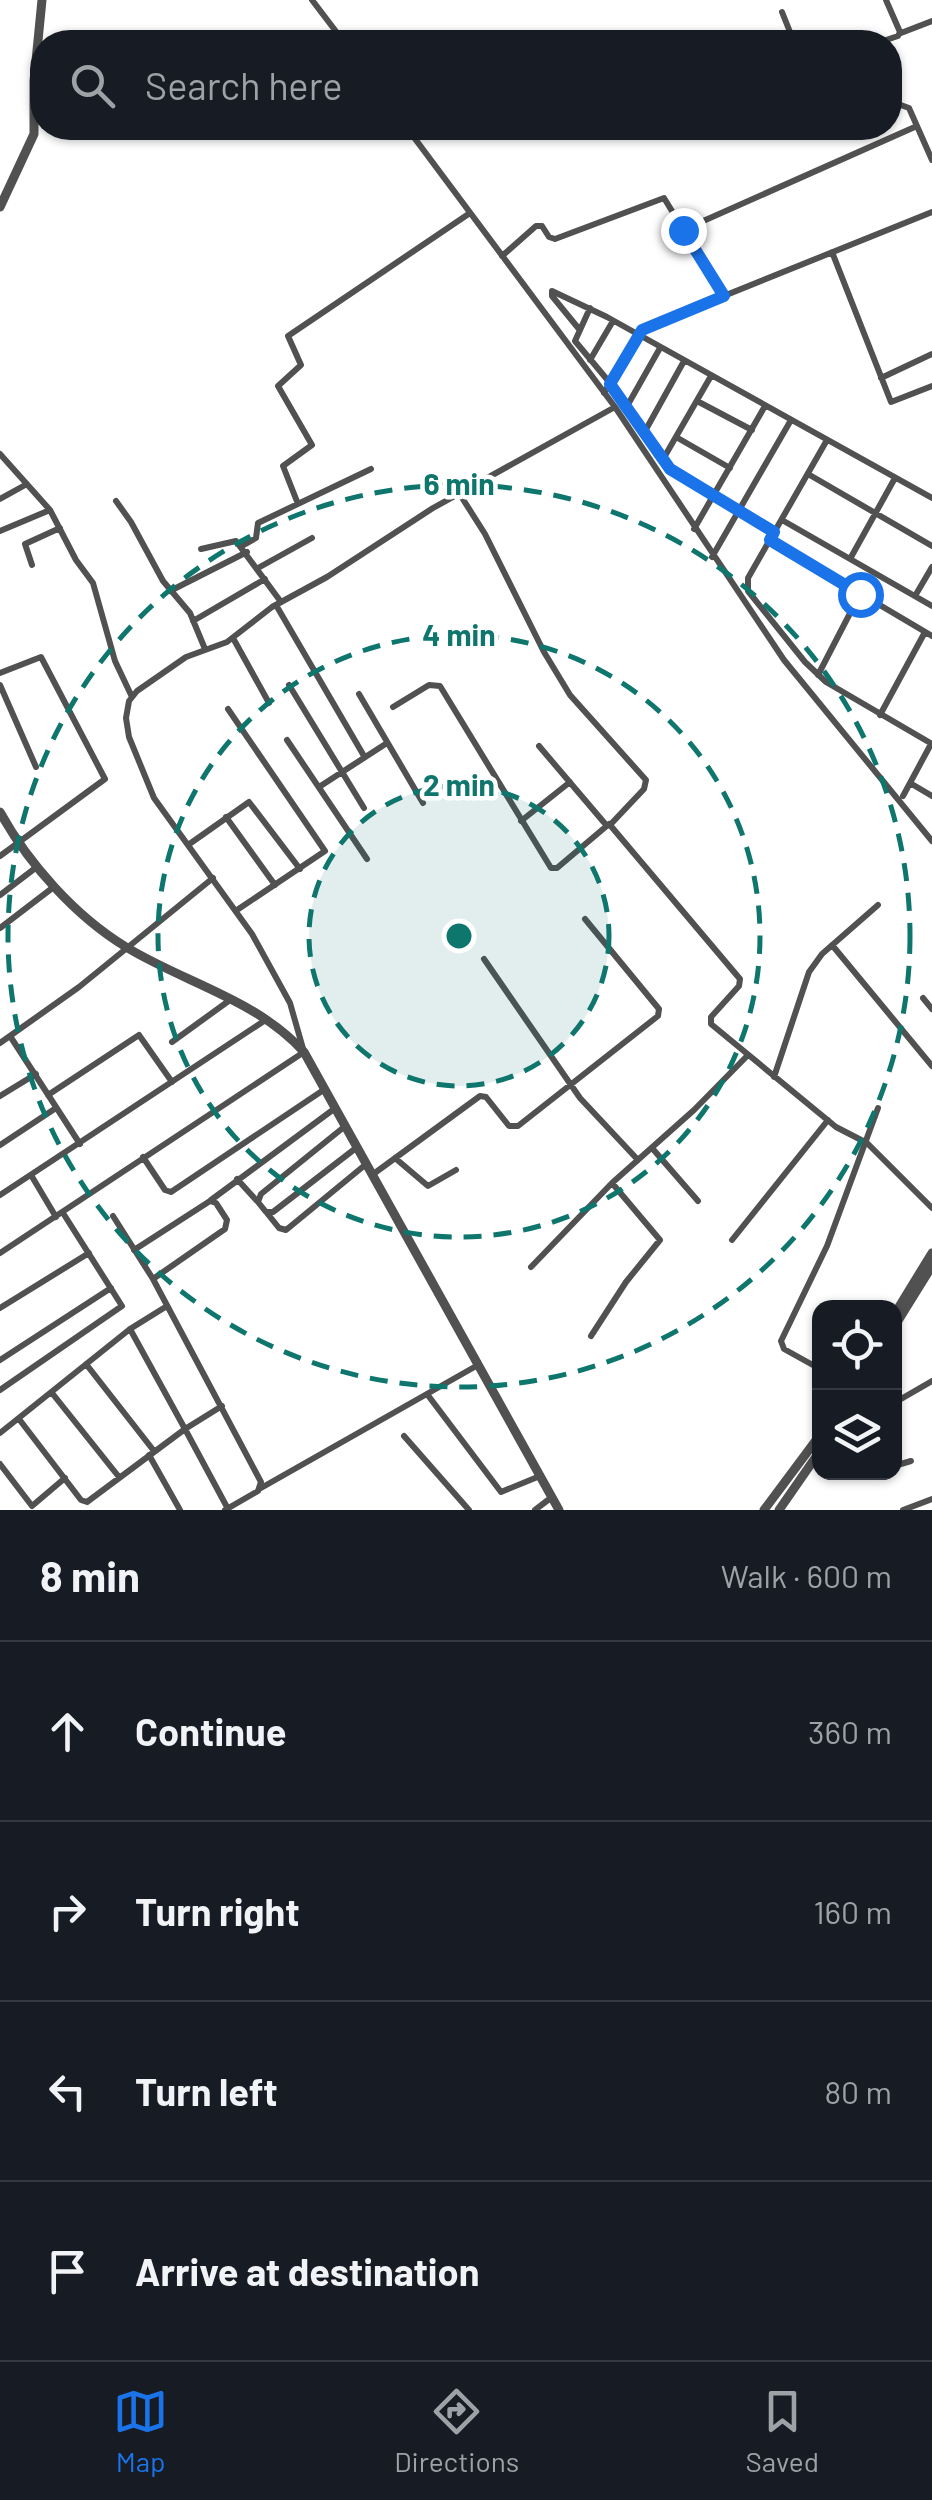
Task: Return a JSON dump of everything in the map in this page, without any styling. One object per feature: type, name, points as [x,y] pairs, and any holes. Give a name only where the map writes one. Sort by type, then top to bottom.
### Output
[{"type":"street","points":[[39,30],[42,0]]},
{"type":"street","points":[[312,0],[335,30]]},
{"type":"street","points":[[886,0],[899,30]]},
{"type":"street","points":[[782,12],[789,30]]},
{"type":"street","points":[[902,32],[932,20]]},
{"type":"street","points":[[902,106],[906,106],[931,155]]},
{"type":"street","points":[[902,133],[917,126]]},
{"type":"street","points":[[0,207],[31,140]]},
{"type":"street","points":[[416,140],[615,408],[784,660],[932,841]]},
{"type":"street","points":[[683,230],[886,140]]},
{"type":"street","points":[[502,256],[538,225],[556,238],[661,198],[668,202],[724,296]]},
{"type":"street","points":[[604,393],[637,334],[646,328],[932,212]]},
{"type":"street","points":[[298,504],[283,466],[312,445],[278,386],[301,367],[288,336],[470,213]]},
{"type":"street","points":[[832,252],[893,403],[932,386]]},
{"type":"street","points":[[578,329],[552,292],[614,321],[932,498]]},
{"type":"street","points":[[590,308],[574,340],[610,384],[662,461],[860,594],[929,634],[880,715]]},
{"type":"street","points":[[590,360],[614,321]]},
{"type":"street","points":[[626,408],[660,348]]},
{"type":"street","points":[[881,378],[932,354]]},
{"type":"street","points":[[644,433],[684,361]]},
{"type":"street","points":[[662,461],[711,376]]},
{"type":"street","points":[[696,400],[752,430]]},
{"type":"street","points":[[694,529],[765,406]]},
{"type":"street","points":[[559,1510],[334,1109],[304,1052],[290,1003],[237,910],[154,798],[134,754],[126,718],[132,697],[186,657],[216,648],[278,604],[459,493],[615,408]]},
{"type":"street","points":[[712,557],[791,420]]},
{"type":"street","points":[[676,437],[730,468]]},
{"type":"street","points":[[827,440],[748,578],[748,592],[818,675],[932,743],[904,796]]},
{"type":"street","points":[[0,454],[50,510],[96,590],[115,661],[132,697]]},
{"type":"street","points":[[170,591],[244,549],[256,538],[258,523],[371,469]]},
{"type":"street","points":[[808,474],[932,546]]},
{"type":"street","points":[[850,559],[895,478]]},
{"type":"street","points":[[0,499],[28,484]]},
{"type":"street","points":[[393,707],[429,686],[440,686],[521,822],[554,868],[609,824],[646,787],[646,780],[570,695],[544,652],[492,546],[459,493]]},
{"type":"street","points":[[116,501],[170,591],[194,621],[205,649]]},
{"type":"street","points":[[0,531],[50,510]]},
{"type":"street","points":[[782,520],[932,606]]},
{"type":"street","points":[[32,565],[25,544],[60,528]]},
{"type":"street","points":[[258,568],[312,538]]},
{"type":"street","points":[[201,549],[230,540],[244,549],[265,579],[364,756]]},
{"type":"street","points":[[915,596],[932,567]]},
{"type":"street","points":[[194,621],[265,579]]},
{"type":"street","points":[[818,675],[860,594]]},
{"type":"street","points":[[233,638],[269,703]]},
{"type":"street","points":[[0,673],[42,657],[105,777],[0,856]]},
{"type":"street","points":[[289,685],[364,808]]},
{"type":"street","points":[[0,686],[36,767]]},
{"type":"street","points":[[359,694],[423,803]]},
{"type":"street","points":[[228,708],[324,850],[237,910]]},
{"type":"street","points":[[287,740],[367,859]]},
{"type":"street","points":[[319,787],[386,743]]},
{"type":"street","points":[[540,746],[740,979],[739,986],[710,1022],[842,1131],[868,1142],[932,1208]]},
{"type":"street","points":[[521,822],[570,782]]},
{"type":"street","points":[[910,783],[932,796]]},
{"type":"street","points":[[188,845],[252,802],[300,869]]},
{"type":"street","points":[[0,812],[38,866],[103,931],[126,947],[268,1019],[304,1052]]},
{"type":"street","points":[[226,817],[274,885]]},
{"type":"street","points":[[0,895],[38,866]]},
{"type":"street","points":[[0,1043],[79,987],[213,878]]},
{"type":"street","points":[[0,928],[56,885]]},
{"type":"street","points":[[774,1077],[805,978],[817,959],[878,906]]},
{"type":"street","points":[[371,1176],[480,1096],[486,1097],[513,1128],[660,1013],[585,919]]},
{"type":"street","points":[[832,945],[932,1066]]},
{"type":"street","points":[[484,960],[571,1084],[638,1160]]},
{"type":"street","points":[[923,998],[932,1009]]},
{"type":"street","points":[[172,1042],[232,999]]},
{"type":"street","points":[[0,1195],[268,1019]]},
{"type":"street","points":[[10,1036],[80,1144]]},
{"type":"street","points":[[48,1095],[136,1036],[144,1038],[172,1082]]},
{"type":"street","points":[[0,1253],[304,1052]]},
{"type":"street","points":[[531,1268],[612,1184],[748,1055]]},
{"type":"street","points":[[0,1096],[36,1074]]},
{"type":"street","points":[[143,1157],[165,1190],[171,1192],[325,1090]]},
{"type":"street","points":[[0,1145],[56,1108]]},
{"type":"street","points":[[812,1365],[784,1349],[781,1341],[822,1258],[878,1108]]},
{"type":"street","points":[[134,1250],[210,1201],[334,1109]]},
{"type":"street","points":[[732,1240],[828,1120]]},
{"type":"street","points":[[258,1202],[261,1194],[344,1127]]},
{"type":"street","points":[[266,1212],[273,1212],[356,1148]]},
{"type":"street","points":[[652,1148],[698,1201]]},
{"type":"street","points":[[395,1158],[428,1186],[456,1170]]},
{"type":"street","points":[[237,1179],[279,1228],[286,1230],[365,1165]]},
{"type":"street","points":[[0,1390],[122,1306],[89,1252],[31,1175]]},
{"type":"street","points":[[590,1336],[659,1242],[612,1184]]},
{"type":"street","points":[[152,1279],[226,1229],[227,1220],[216,1203],[210,1201]]},
{"type":"street","points":[[113,1216],[222,1406],[256,1470],[260,1489]]},
{"type":"street","points":[[0,1308],[89,1252]]},
{"type":"street","points":[[902,1301],[932,1253]]},
{"type":"street","points":[[902,1314],[932,1266]]},
{"type":"street","points":[[0,1360],[111,1288]]},
{"type":"street","points":[[0,1433],[130,1329],[167,1306]]},
{"type":"street","points":[[130,1329],[227,1509],[478,1366]]},
{"type":"street","points":[[86,1364],[152,1453],[180,1510]]},
{"type":"street","points":[[902,1398],[932,1381]]},
{"type":"street","points":[[52,1393],[119,1477]]},
{"type":"street","points":[[427,1394],[501,1492],[540,1476]]},
{"type":"street","points":[[19,1419],[87,1502],[222,1406]]},
{"type":"street","points":[[404,1436],[469,1510]]},
{"type":"street","points":[[764,1510],[812,1446]]},
{"type":"street","points":[[902,1464],[911,1461]]},
{"type":"street","points":[[779,1510],[812,1463]]},
{"type":"street","points":[[0,1464],[30,1508],[65,1478]]},
{"type":"street","points":[[535,1510],[552,1497]]},
{"type":"street","points":[[903,1510],[932,1499]]},
{"type":"route","points":[[683,230],[724,296],[642,330],[610,384],[670,469],[774,532],[770,540],[860,594]]}]
